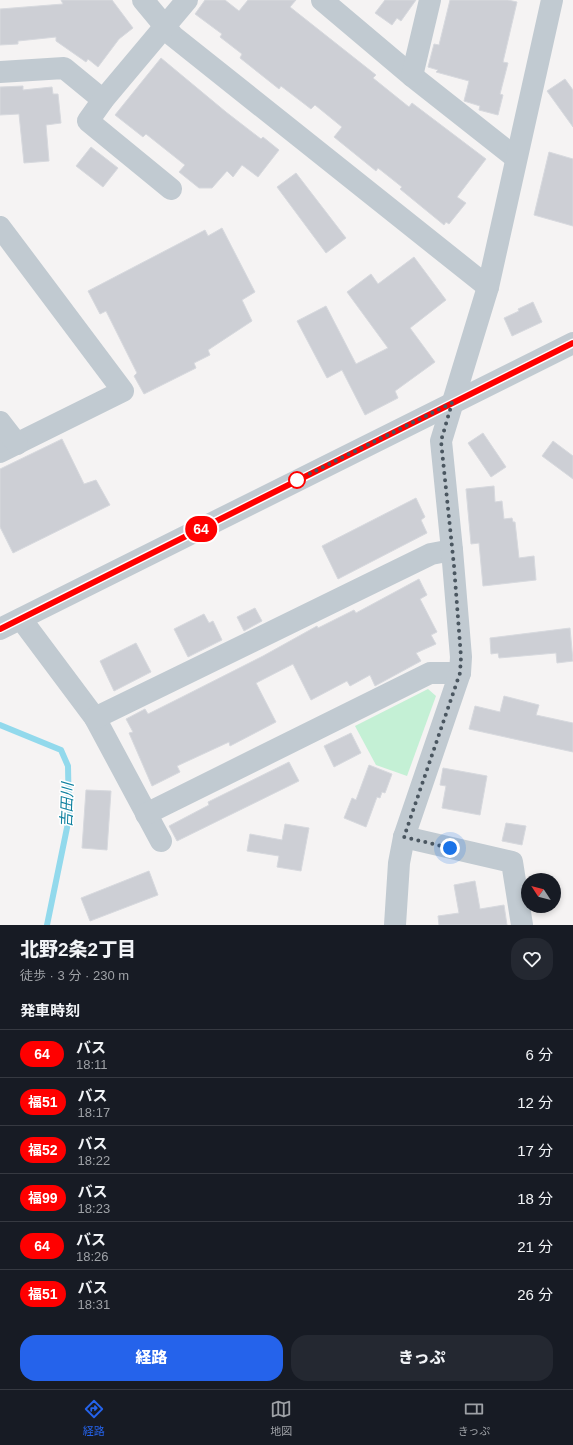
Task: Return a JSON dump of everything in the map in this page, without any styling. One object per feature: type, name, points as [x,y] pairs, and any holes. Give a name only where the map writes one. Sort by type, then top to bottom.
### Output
[{"type":"street","points":[[143,0],[165,27],[488,287]]},
{"type":"street","points":[[171,189],[88,121],[103,100],[187,0]]},
{"type":"street","points":[[322,0],[412,76],[516,158]]},
{"type":"street","points":[[412,76],[430,0]]},
{"type":"street","points":[[395,925],[399,863],[404,837],[460,673],[461,657],[441,441],[488,287],[552,0]]},
{"type":"street","points":[[0,72],[64,68],[103,100]]},
{"type":"street","points":[[0,227],[123,391],[8,448],[0,422]]},
{"type":"street","points":[[161,841],[95,718],[8,620],[573,343]]},
{"type":"street","points":[[95,718],[431,554],[452,550]]},
{"type":"street","points":[[146,814],[430,673],[460,673]]},
{"type":"street","points":[[404,837],[512,862],[522,925]]},
{"type":"green space","points":[[428,689],[436,696],[407,776],[376,765],[355,726]]},
{"type":"building","points":[[61,0],[112,0],[133,28],[119,39],[98,67],[88,59],[86,62],[56,41],[56,37],[18,41],[18,44],[0,45],[0,9],[63,4]]},
{"type":"building","points":[[205,0],[225,0],[239,11],[248,0],[296,0],[290,7],[376,75],[373,78],[409,107],[412,103],[486,159],[457,197],[466,203],[449,224],[446,222],[444,225],[400,189],[402,187],[378,168],[376,171],[334,137],[342,127],[315,105],[311,109],[281,86],[279,89],[240,58],[242,54],[220,37],[222,34],[195,14]]},
{"type":"building","points":[[385,0],[416,0],[401,21],[397,18],[392,25],[375,13]]},
{"type":"building","points":[[450,0],[508,0],[517,2],[503,62],[508,63],[500,94],[503,95],[498,115],[479,110],[480,106],[464,101],[469,81],[436,72],[438,70],[428,67],[434,44],[439,45]]},
{"type":"building","points":[[161,58],[226,112],[261,139],[263,137],[279,150],[258,177],[242,165],[233,177],[227,171],[212,188],[199,188],[179,172],[185,165],[146,134],[143,137],[115,115]]},
{"type":"building","points":[[565,79],[573,90],[573,127],[547,91]]},
{"type":"building","points":[[23,86],[23,90],[52,87],[53,94],[58,94],[61,123],[46,125],[49,161],[24,163],[19,114],[0,115],[0,87]]},
{"type":"building","points":[[91,147],[118,168],[103,187],[76,166]]},
{"type":"building","points":[[549,152],[573,159],[573,226],[534,215]]},
{"type":"building","points":[[296,173],[346,238],[326,253],[277,187]]},
{"type":"building","points":[[222,228],[255,292],[242,300],[252,321],[208,350],[210,355],[194,363],[196,368],[144,394],[134,376],[137,373],[106,311],[100,314],[88,291],[205,230],[208,236]]},
{"type":"building","points":[[414,257],[446,300],[410,328],[435,362],[395,391],[398,398],[365,415],[342,370],[327,378],[297,321],[326,306],[356,364],[388,348],[347,292],[371,274],[378,284]]},
{"type":"building","points":[[533,302],[542,322],[512,336],[504,318]]},
{"type":"building","points":[[483,433],[506,467],[491,477],[468,443]]},
{"type":"building","points":[[62,439],[84,484],[96,480],[110,505],[13,553],[0,527],[0,469]]},
{"type":"building","points":[[553,441],[573,456],[573,479],[542,456]]},
{"type":"building","points":[[494,486],[495,502],[502,501],[504,519],[512,518],[513,522],[515,522],[519,558],[534,556],[536,580],[483,586],[479,543],[471,544],[466,489]]},
{"type":"building","points":[[416,498],[425,517],[421,520],[427,533],[338,579],[322,546]]},
{"type":"building","points":[[419,579],[427,595],[420,599],[437,632],[431,635],[436,644],[416,653],[421,661],[375,686],[370,675],[350,686],[347,681],[311,700],[293,664],[256,683],[276,722],[230,746],[229,742],[177,766],[180,772],[152,786],[129,733],[133,732],[126,719],[145,709],[148,714],[263,656],[317,626],[318,628],[354,610],[356,613]]},
{"type":"building","points":[[255,608],[262,621],[244,631],[237,617]]},
{"type":"building","points":[[204,614],[209,623],[213,621],[222,640],[188,657],[174,629]]},
{"type":"building","points":[[570,628],[573,661],[557,663],[556,653],[499,658],[498,653],[491,654],[490,638]]},
{"type":"building","points":[[136,643],[151,672],[114,691],[100,661]]},
{"type":"building","points":[[504,696],[539,705],[536,715],[573,723],[573,752],[469,729],[475,706],[500,712]]},
{"type":"building","points":[[351,733],[361,753],[334,767],[324,746]]},
{"type":"building","points":[[289,762],[299,781],[177,841],[169,826],[209,805],[208,802]]},
{"type":"building","points":[[369,765],[392,774],[385,793],[382,792],[380,798],[377,797],[366,827],[344,818],[352,798],[356,800]]},
{"type":"building","points":[[443,768],[487,776],[480,815],[442,808],[446,786],[440,785]]},
{"type":"building","points":[[86,790],[111,791],[107,850],[82,848]]},
{"type":"building","points":[[506,823],[526,826],[522,845],[502,841]]},
{"type":"building","points":[[285,824],[309,828],[301,871],[277,867],[279,856],[247,851],[250,834],[282,840]]},
{"type":"building","points":[[149,871],[158,895],[90,921],[81,898]]},
{"type":"building","points":[[475,881],[480,909],[504,905],[507,925],[439,925],[438,916],[459,913],[454,885]]},
{"type":"waterway","name":"吉田川","points":[[0,725],[61,750],[68,766],[69,818],[47,925]]},
{"type":"bus line","name":"64","points":[[0,629],[573,343]]},
{"type":"route","points":[[297,480],[452,403],[441,441],[454,566],[461,657],[460,673],[410,814],[404,837],[450,848]]}]
